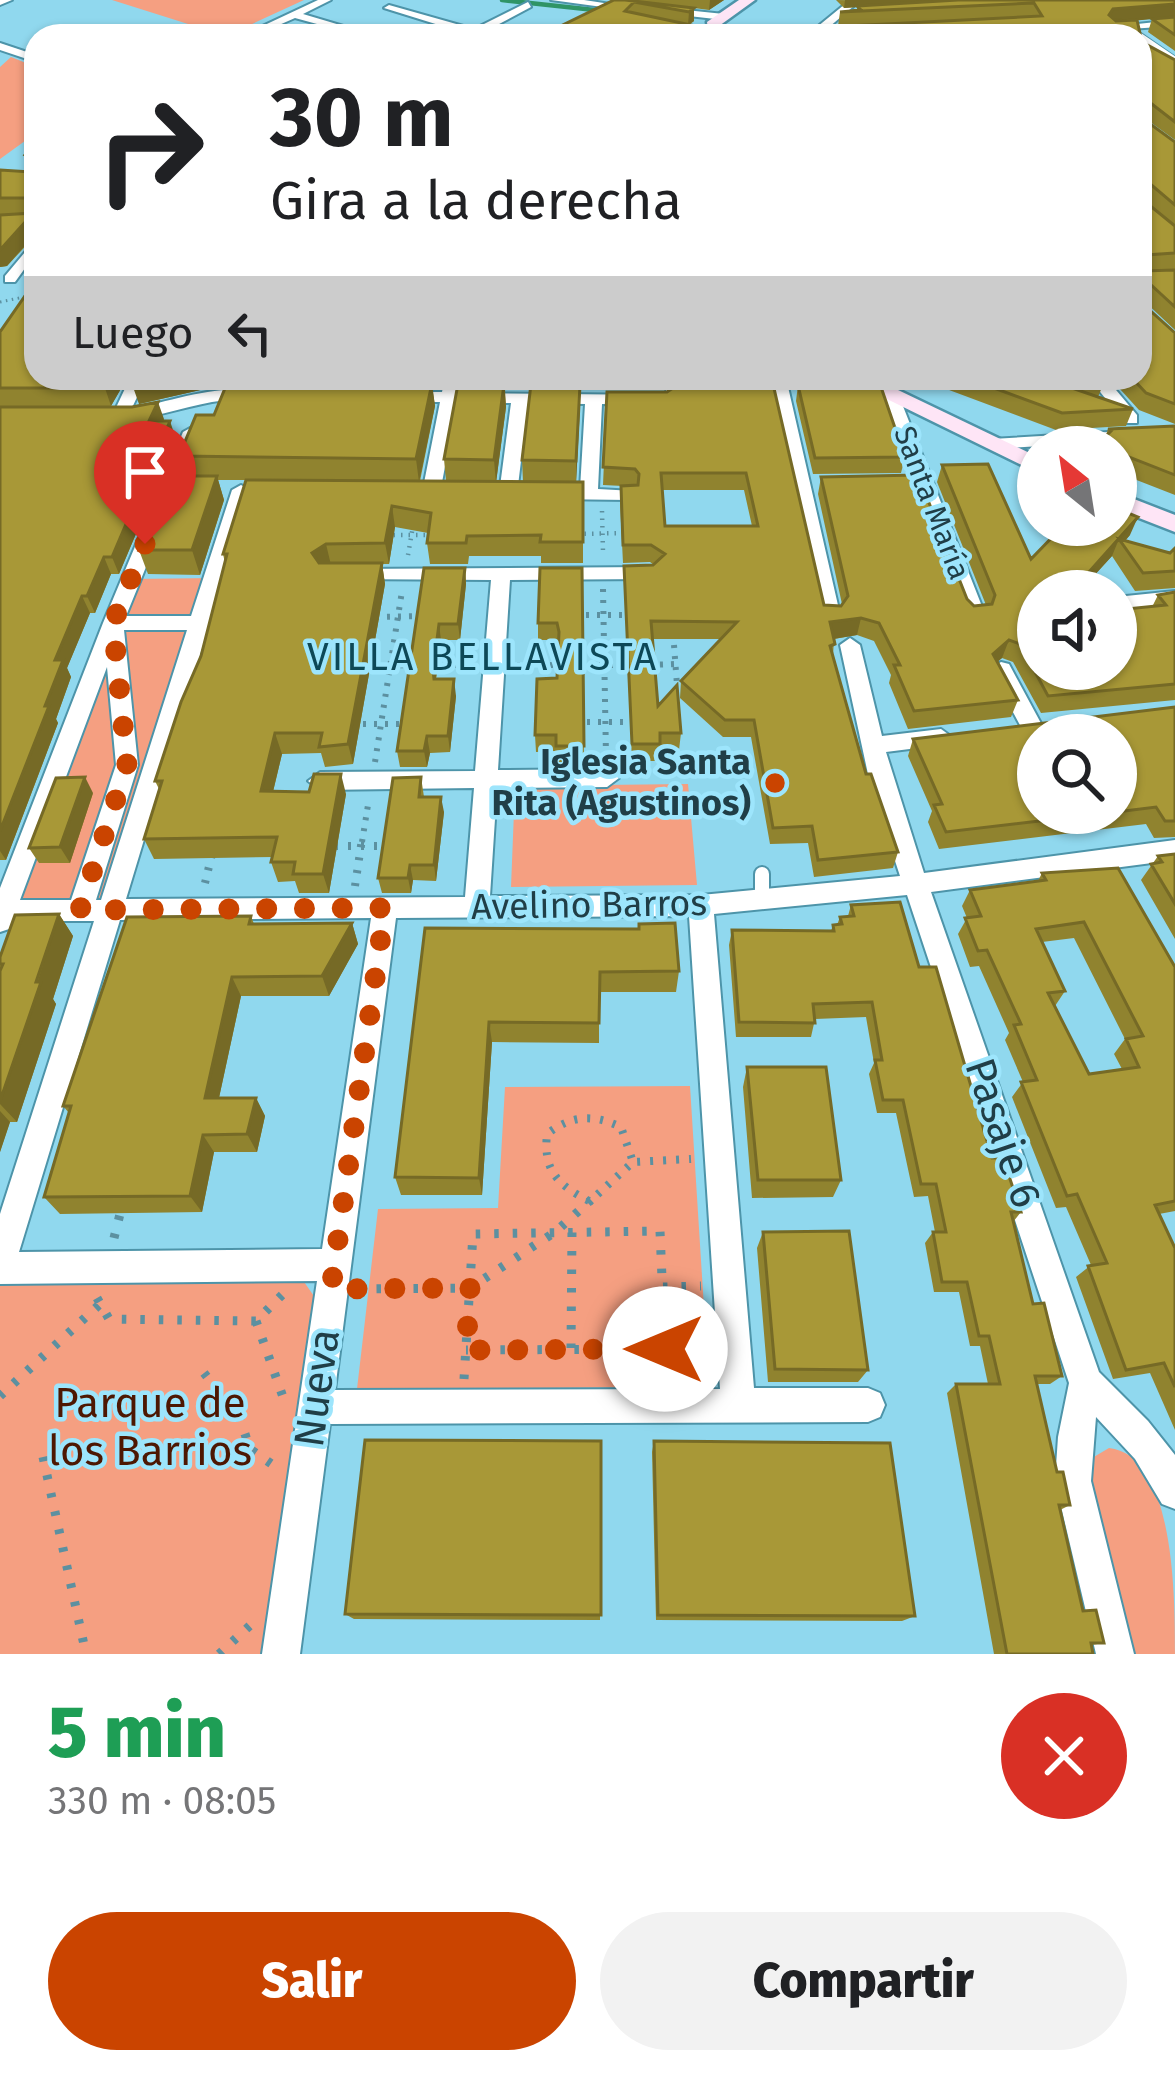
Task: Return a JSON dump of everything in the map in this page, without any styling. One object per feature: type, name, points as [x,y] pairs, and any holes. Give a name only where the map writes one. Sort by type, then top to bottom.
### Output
[{"type":"street","points":[[272,24],[326,0]]},
{"type":"street","points":[[355,24],[406,0]]},
{"type":"street","points":[[556,0],[637,22]]},
{"type":"street","points":[[715,24],[748,0]]},
{"type":"street","points":[[591,7],[724,17],[743,14],[763,0]]},
{"type":"street","points":[[827,24],[856,0]]},
{"type":"street","points":[[497,24],[528,5]]},
{"type":"street","points":[[389,8],[445,24]]},
{"type":"street","points":[[840,13],[863,12]]},
{"type":"street","points":[[293,14],[332,24]]},
{"type":"street","points":[[1100,16],[1110,24]]},
{"type":"street","points":[[120,416],[132,390]]},
{"type":"street","points":[[374,396],[425,390]]},
{"type":"street","points":[[433,493],[450,390]]},
{"type":"street","points":[[470,390],[520,398],[664,400],[675,390]]},
{"type":"street","points":[[781,390],[830,614]]},
{"type":"street","points":[[1107,390],[1131,418]]},
{"type":"street","points":[[890,391],[1017,456]]},
{"type":"street","name":"Santa María","points":[[890,391],[917,482],[975,614]]},
{"type":"street","points":[[96,416],[152,413],[206,399],[280,395]]},
{"type":"street","points":[[520,398],[498,494],[596,501],[628,495]]},
{"type":"street","points":[[594,398],[596,501]]},
{"type":"street","points":[[2,915],[113,623],[178,489],[206,399]]},
{"type":"street","points":[[1091,405],[1175,433]]},
{"type":"street","points":[[992,443],[1175,433]]},
{"type":"street","points":[[802,484],[830,484]]},
{"type":"street","points":[[212,490],[267,490]]},
{"type":"street","points":[[242,490],[0,1266],[98,1276],[333,1277]]},
{"type":"street","points":[[1137,508],[1175,523]]},
{"type":"street","points":[[331,575],[650,573]]},
{"type":"street","points":[[477,907],[502,574]]},
{"type":"street","points":[[1137,602],[1175,598]]},
{"type":"street","points":[[113,623],[200,623]]},
{"type":"street","points":[[80,910],[127,765],[113,623]]},
{"type":"street","name":"Pasaje 6","points":[[850,645],[872,745],[1086,1383]]},
{"type":"street","points":[[1001,669],[1027,714]]},
{"type":"street","points":[[872,745],[970,734]]},
{"type":"street","points":[[320,781],[607,778]]},
{"type":"street","name":"Avelino Barros","points":[[2,915],[110,909],[701,905],[762,887],[918,884],[1175,850]]},
{"type":"street","points":[[1111,858],[1130,891]]},
{"type":"street","points":[[701,905],[738,1406]]},
{"type":"street","name":"Nueva","points":[[281,1654],[300,1404],[333,1277],[385,908]]},
{"type":"street","points":[[1086,1383],[1133,1430],[1167,1473],[1175,1491]]},
{"type":"street","points":[[1086,1383],[1075,1437],[1073,1481],[1115,1654]]},
{"type":"street","points":[[300,1404],[868,1405]]},
{"type":"path","points":[[351,908],[411,535],[433,493]]},
{"type":"path","points":[[596,501],[602,533],[607,778]]},
{"type":"path","points":[[574,534],[632,533]]},
{"type":"path","points":[[383,535],[442,535]]},
{"type":"path","points":[[572,615],[635,614]]},
{"type":"path","points":[[367,617],[430,616]]},
{"type":"path","points":[[674,646],[677,685]]},
{"type":"path","points":[[347,666],[675,664]]},
{"type":"path","points":[[572,722],[641,722]]},
{"type":"path","points":[[349,724],[418,724]]},
{"type":"path","points":[[198,909],[215,843]]},
{"type":"path","points":[[325,847],[401,846]]},
{"type":"path","points":[[589,1201],[561,1186],[544,1166],[547,1135],[555,1127],[573,1117],[604,1119],[621,1127],[633,1162]]},
{"type":"path","points":[[333,1277],[470,1288],[555,1232],[633,1162],[720,1158]]},
{"type":"path","points":[[124,1199],[98,1276],[100,1304],[109,1319],[256,1321],[294,1283]]},
{"type":"path","points":[[462,1407],[473,1234],[660,1231],[665,1349],[466,1350]]},
{"type":"path","points":[[571,1349],[572,1232]]},
{"type":"path","points":[[0,1396],[100,1304]]},
{"type":"path","points":[[256,1321],[300,1404]]},
{"type":"path","points":[[204,1373],[240,1419],[250,1449],[271,1466],[284,1469]]},
{"type":"path","points":[[43,1457],[86,1654]]},
{"type":"path","points":[[219,1654],[245,1626],[262,1616]]},
{"type":"green space","points":[[112,0],[304,0],[252,24],[188,24]]},
{"type":"green space","points":[[11,57],[24,62],[24,142],[0,159],[0,67]]},
{"type":"green space","points":[[214,578],[110,909],[5,911],[131,579]]},
{"type":"green space","points":[[688,784],[697,885],[511,887],[515,786]]},
{"type":"green space","points":[[690,1086],[709,1387],[357,1389],[378,1209],[498,1208],[505,1087]]},
{"type":"green space","name":"Parque de los Barrios","points":[[0,1279],[302,1279],[316,1299],[267,1654],[0,1654]]},
{"type":"green space","points":[[1109,1448],[1131,1457],[1147,1475],[1159,1501],[1172,1566],[1175,1654],[1131,1654],[1084,1492],[1087,1461]]},
{"type":"building","points":[[614,0],[625,0],[694,8],[689,12],[634,2],[625,11],[686,24],[565,24]]},
{"type":"building","points":[[958,0],[1175,0],[1175,4],[1113,9],[1109,15],[1116,21],[1137,20],[1138,24],[884,24],[1042,16],[1034,3],[840,12],[861,10],[857,6]]},
{"type":"building","points":[[1175,17],[1175,35],[1152,19]]},
{"type":"building","points":[[1152,47],[1175,60],[1175,122],[1152,104]]},
{"type":"building","points":[[1152,125],[1175,142],[1175,205],[1152,185]]},
{"type":"building","points":[[0,170],[24,172],[24,198],[0,198]]},
{"type":"building","points":[[1152,207],[1175,226],[1175,253],[1152,255]]},
{"type":"building","points":[[24,214],[24,223],[0,250],[0,215]]},
{"type":"building","points":[[1175,270],[1175,307],[1152,286],[1152,271]]},
{"type":"building","points":[[24,297],[24,388],[0,388],[0,332]]},
{"type":"building","points":[[1152,312],[1175,333],[1175,404],[1143,390],[1152,390]]},
{"type":"building","points":[[224,390],[431,390],[416,459],[179,456],[196,415],[214,415]]},
{"type":"building","points":[[457,390],[503,390],[494,460],[444,459]]},
{"type":"building","points":[[530,390],[580,390],[576,461],[522,460]]},
{"type":"building","points":[[774,390],[824,605],[841,606],[848,596],[821,477],[918,475],[967,599],[974,606],[992,604],[995,595],[942,465],[988,464],[1017,528],[1017,546],[1025,546],[1031,559],[1044,546],[1112,546],[1091,570],[1017,570],[1017,643],[1009,640],[993,654],[1018,700],[914,711],[894,665],[900,665],[879,623],[861,618],[830,622],[835,644],[830,646],[866,774],[871,774],[898,852],[818,860],[812,826],[773,828],[754,720],[725,720],[681,681],[737,622],[651,621],[658,706],[677,685],[681,733],[660,733],[660,744],[632,744],[624,566],[653,565],[665,554],[651,545],[623,545],[621,486],[638,485],[639,474],[635,469],[603,467],[607,392]],"holes":[[[661,473],[746,473],[758,526],[665,526]]]},
{"type":"building","points":[[799,390],[882,390],[905,457],[815,458]]},
{"type":"building","points":[[1000,390],[1078,390],[1133,409],[1062,413]]},
{"type":"building","points":[[158,402],[149,421],[170,421],[112,557],[104,557],[87,596],[82,596],[55,660],[63,660],[45,706],[49,706],[0,831],[0,407],[132,407]]},
{"type":"building","points":[[1175,426],[1175,475],[1137,460],[1137,428]]},
{"type":"building","points":[[170,476],[217,476],[192,550],[139,550]]},
{"type":"building","points":[[246,480],[583,482],[583,542],[540,542],[541,535],[467,536],[466,543],[427,543],[431,513],[392,506],[385,543],[326,544],[312,553],[319,563],[382,563],[348,744],[319,747],[322,733],[275,733],[261,791],[309,792],[314,774],[341,774],[323,874],[293,874],[295,862],[271,862],[277,837],[144,839],[162,781],[155,781],[201,656],[227,554],[223,554]]},
{"type":"building","points":[[1137,544],[1170,553],[1175,548],[1175,571],[1143,573],[1124,546]]},
{"type":"building","points":[[424,568],[465,568],[458,624],[439,624],[433,670],[434,679],[454,679],[448,736],[427,736],[424,751],[397,751]]},
{"type":"building","points":[[540,568],[582,568],[584,746],[556,746],[556,735],[535,735],[537,679],[557,678],[559,632],[557,623],[538,623]]},
{"type":"building","points":[[1175,592],[1175,684],[1137,688],[1137,608],[1166,605],[1158,595]]},
{"type":"building","points":[[1045,690],[1112,690],[1048,696]]},
{"type":"building","points":[[1175,707],[1175,821],[1165,821],[1156,807],[1137,809],[1137,714],[1118,714]]},
{"type":"building","points":[[1017,726],[1017,824],[946,832],[934,805],[942,804],[913,739]]},
{"type":"building","points":[[85,777],[60,847],[29,848],[56,778]]},
{"type":"building","points":[[421,777],[419,797],[441,797],[434,865],[410,865],[408,878],[378,878],[393,778]]},
{"type":"building","points":[[1175,854],[1175,904],[1151,864],[1162,862],[1158,856]]},
{"type":"building","points":[[1118,868],[1175,967],[1175,1201],[1155,1205],[1175,1248],[1175,1387],[1164,1363],[1126,1370],[1088,1266],[1107,1263],[1077,1194],[1067,1196],[1021,1082],[1037,1080],[1014,1025],[1021,1024],[987,950],[978,951],[965,918],[981,916],[970,890],[1046,880],[1042,873]],"holes":[[[1084,922],[1143,1036],[1126,1039],[1139,1067],[1089,1074],[1048,993],[1065,991],[1036,929]]]},
{"type":"building","points":[[900,902],[919,967],[936,967],[992,1158],[1003,1158],[1021,1212],[1011,1212],[1033,1304],[1044,1303],[1062,1376],[1035,1376],[1057,1472],[1063,1472],[1070,1505],[1059,1505],[1083,1611],[1096,1610],[1104,1643],[1091,1643],[1093,1654],[1007,1654],[956,1384],[1000,1384],[989,1336],[979,1336],[967,1282],[942,1282],[933,1232],[946,1232],[936,1184],[921,1184],[903,1100],[883,1100],[872,1002],[813,1004],[815,1023],[739,1022],[732,930],[834,931],[833,925],[842,924],[840,917],[854,916],[851,905]]},
{"type":"building","points":[[59,914],[0,1101],[0,957],[15,915]]},
{"type":"building","points":[[251,916],[249,924],[352,923],[322,976],[232,977],[205,1098],[256,1098],[247,1134],[203,1135],[190,1196],[44,1197],[71,1106],[63,1106],[127,917]]},
{"type":"building","points":[[675,923],[679,971],[600,972],[599,1023],[489,1022],[479,1178],[395,1177],[425,928],[639,929],[639,924]]},
{"type":"building","points":[[747,1067],[826,1067],[841,1180],[758,1180]]},
{"type":"building","points":[[849,1231],[868,1370],[775,1369],[763,1232]]},
{"type":"building","points":[[365,1440],[601,1441],[601,1615],[345,1614]]},
{"type":"building","points":[[654,1441],[890,1443],[915,1616],[658,1615]]},
{"type":"waterway","points":[[502,0],[604,11]]},
{"type":"place","name":"Iglesia Santa Rita (Agustinos)","points":[[775,783]]},
{"type":"district","name":"VILLA BELLAVISTA","points":[[483,657]]},
{"type":"route","points":[[145,544],[113,623],[127,765],[80,910],[385,908],[331,1289],[470,1288],[466,1350],[665,1349]]}]
